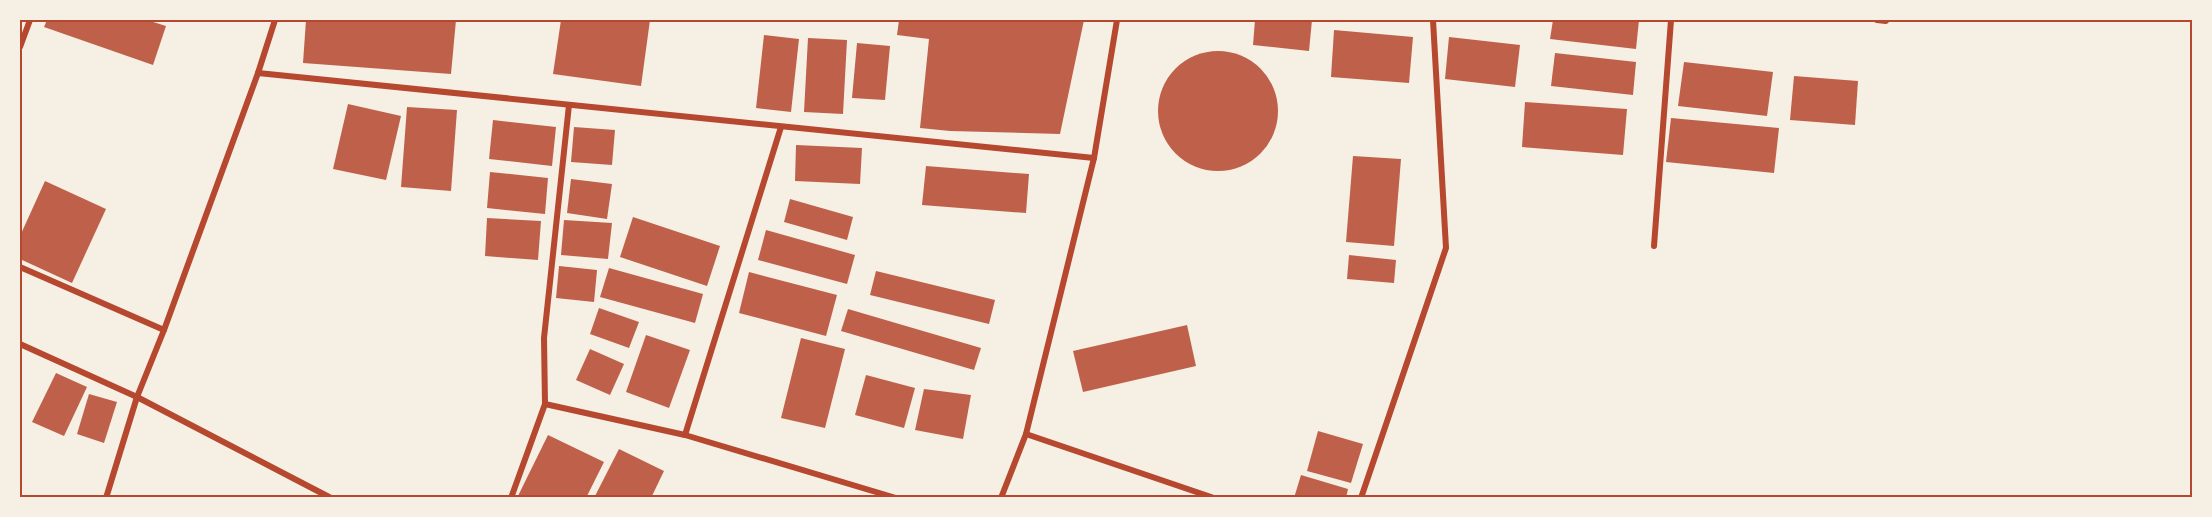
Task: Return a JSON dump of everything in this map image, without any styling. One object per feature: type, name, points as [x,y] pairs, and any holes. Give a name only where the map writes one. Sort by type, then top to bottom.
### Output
[{"type":"street","points":[[20,47],[23,30],[30,20]]},
{"type":"street","points":[[106,498],[136,397],[164,330],[258,73],[275,20]]},
{"type":"street","points":[[1001,498],[1026,434],[1095,158],[1117,20]]},
{"type":"street","points":[[1360,498],[1446,248],[1433,20]]},
{"type":"street","points":[[1654,246],[1671,20]]},
{"type":"street","points":[[1877,20],[1886,21]]},
{"type":"street","points":[[258,73],[1095,158]]},
{"type":"street","points":[[511,498],[545,404],[544,338],[569,105]]},
{"type":"street","points":[[685,435],[782,128]]},
{"type":"street","points":[[20,267],[164,330]]},
{"type":"street","points":[[20,344],[136,397],[332,498]]},
{"type":"street","points":[[545,404],[685,435],[896,498]]},
{"type":"street","points":[[1026,434],[1214,498]]},
{"type":"building","points":[[47,20],[147,20],[166,26],[153,65],[44,27]]},
{"type":"building","points":[[306,20],[456,20],[451,74],[303,63]]},
{"type":"building","points":[[561,20],[650,20],[641,86],[553,74]]},
{"type":"building","points":[[899,20],[1084,20],[1060,134],[920,128],[929,39],[897,35]]},
{"type":"building","points":[[1255,20],[1312,20],[1309,51],[1253,45]]},
{"type":"building","points":[[1553,20],[1639,20],[1636,49],[1550,39]]},
{"type":"building","points":[[1334,30],[1413,37],[1409,83],[1331,77]]},
{"type":"building","points":[[764,35],[799,39],[791,112],[756,108]]},
{"type":"building","points":[[1449,37],[1520,45],[1515,87],[1445,79]]},
{"type":"building","points":[[808,38],[847,40],[843,114],[804,112]]},
{"type":"building","points":[[857,43],[890,46],[885,100],[852,98]]},
{"type":"building","points":[[1218,51],[1241,56],[1260,69],[1273,88],[1278,111],[1273,134],[1260,153],[1241,166],[1218,171],[1195,166],[1176,153],[1163,134],[1158,111],[1163,88],[1176,69],[1195,56]]},
{"type":"building","points":[[1555,53],[1636,62],[1633,95],[1551,86]]},
{"type":"building","points":[[1684,62],[1773,72],[1767,116],[1678,106]]},
{"type":"building","points":[[1794,76],[1858,81],[1855,125],[1790,120]]},
{"type":"building","points":[[1525,102],[1627,109],[1623,155],[1522,147]]},
{"type":"building","points":[[348,104],[401,116],[386,180],[333,169]]},
{"type":"building","points":[[407,107],[457,110],[451,191],[401,187]]},
{"type":"building","points":[[1671,118],[1779,128],[1774,173],[1666,162]]},
{"type":"building","points":[[493,120],[556,127],[552,166],[489,159]]},
{"type":"building","points":[[574,127],[615,130],[612,165],[571,162]]},
{"type":"building","points":[[796,145],[862,148],[860,184],[795,181]]},
{"type":"building","points":[[1353,156],[1401,159],[1394,246],[1346,242]]},
{"type":"building","points":[[926,166],[1029,174],[1026,213],[922,205]]},
{"type":"building","points":[[490,172],[548,178],[545,214],[487,208]]},
{"type":"building","points":[[571,179],[612,184],[607,219],[567,213]]},
{"type":"building","points":[[45,181],[106,209],[72,283],[20,259],[20,236]]},
{"type":"building","points":[[790,199],[853,217],[847,240],[784,222]]},
{"type":"building","points":[[633,217],[720,246],[707,286],[620,257]]},
{"type":"building","points":[[487,218],[541,221],[538,260],[485,256]]},
{"type":"building","points":[[564,220],[612,223],[608,259],[561,255]]},
{"type":"building","points":[[766,230],[855,255],[847,284],[758,260]]},
{"type":"building","points":[[1349,255],[1396,260],[1394,283],[1347,279]]},
{"type":"building","points":[[559,266],[597,270],[594,302],[556,298]]},
{"type":"building","points":[[609,268],[703,294],[695,323],[600,297]]},
{"type":"building","points":[[876,271],[995,300],[989,324],[870,295]]},
{"type":"building","points":[[749,272],[837,295],[826,336],[739,313]]},
{"type":"building","points":[[599,308],[639,322],[629,348],[590,334]]},
{"type":"building","points":[[848,309],[981,348],[974,370],[841,331]]},
{"type":"building","points":[[1187,325],[1196,366],[1083,392],[1073,351]]},
{"type":"building","points":[[646,335],[690,350],[669,408],[626,392]]},
{"type":"building","points":[[801,338],[845,349],[825,428],[781,418]]},
{"type":"building","points":[[590,349],[624,364],[610,395],[576,380]]},
{"type":"building","points":[[56,373],[87,387],[64,436],[32,422]]},
{"type":"building","points":[[866,375],[915,388],[904,428],[855,415]]},
{"type":"building","points":[[924,389],[971,395],[963,439],[915,430]]},
{"type":"building","points":[[89,394],[117,402],[104,443],[77,434]]},
{"type":"building","points":[[1318,431],[1363,444],[1351,483],[1307,471]]},
{"type":"building","points":[[548,435],[604,462],[586,498],[517,498]]},
{"type":"building","points":[[619,449],[664,471],[651,498],[594,498]]},
{"type":"building","points":[[1301,475],[1348,489],[1346,498],[1294,498]]}]
